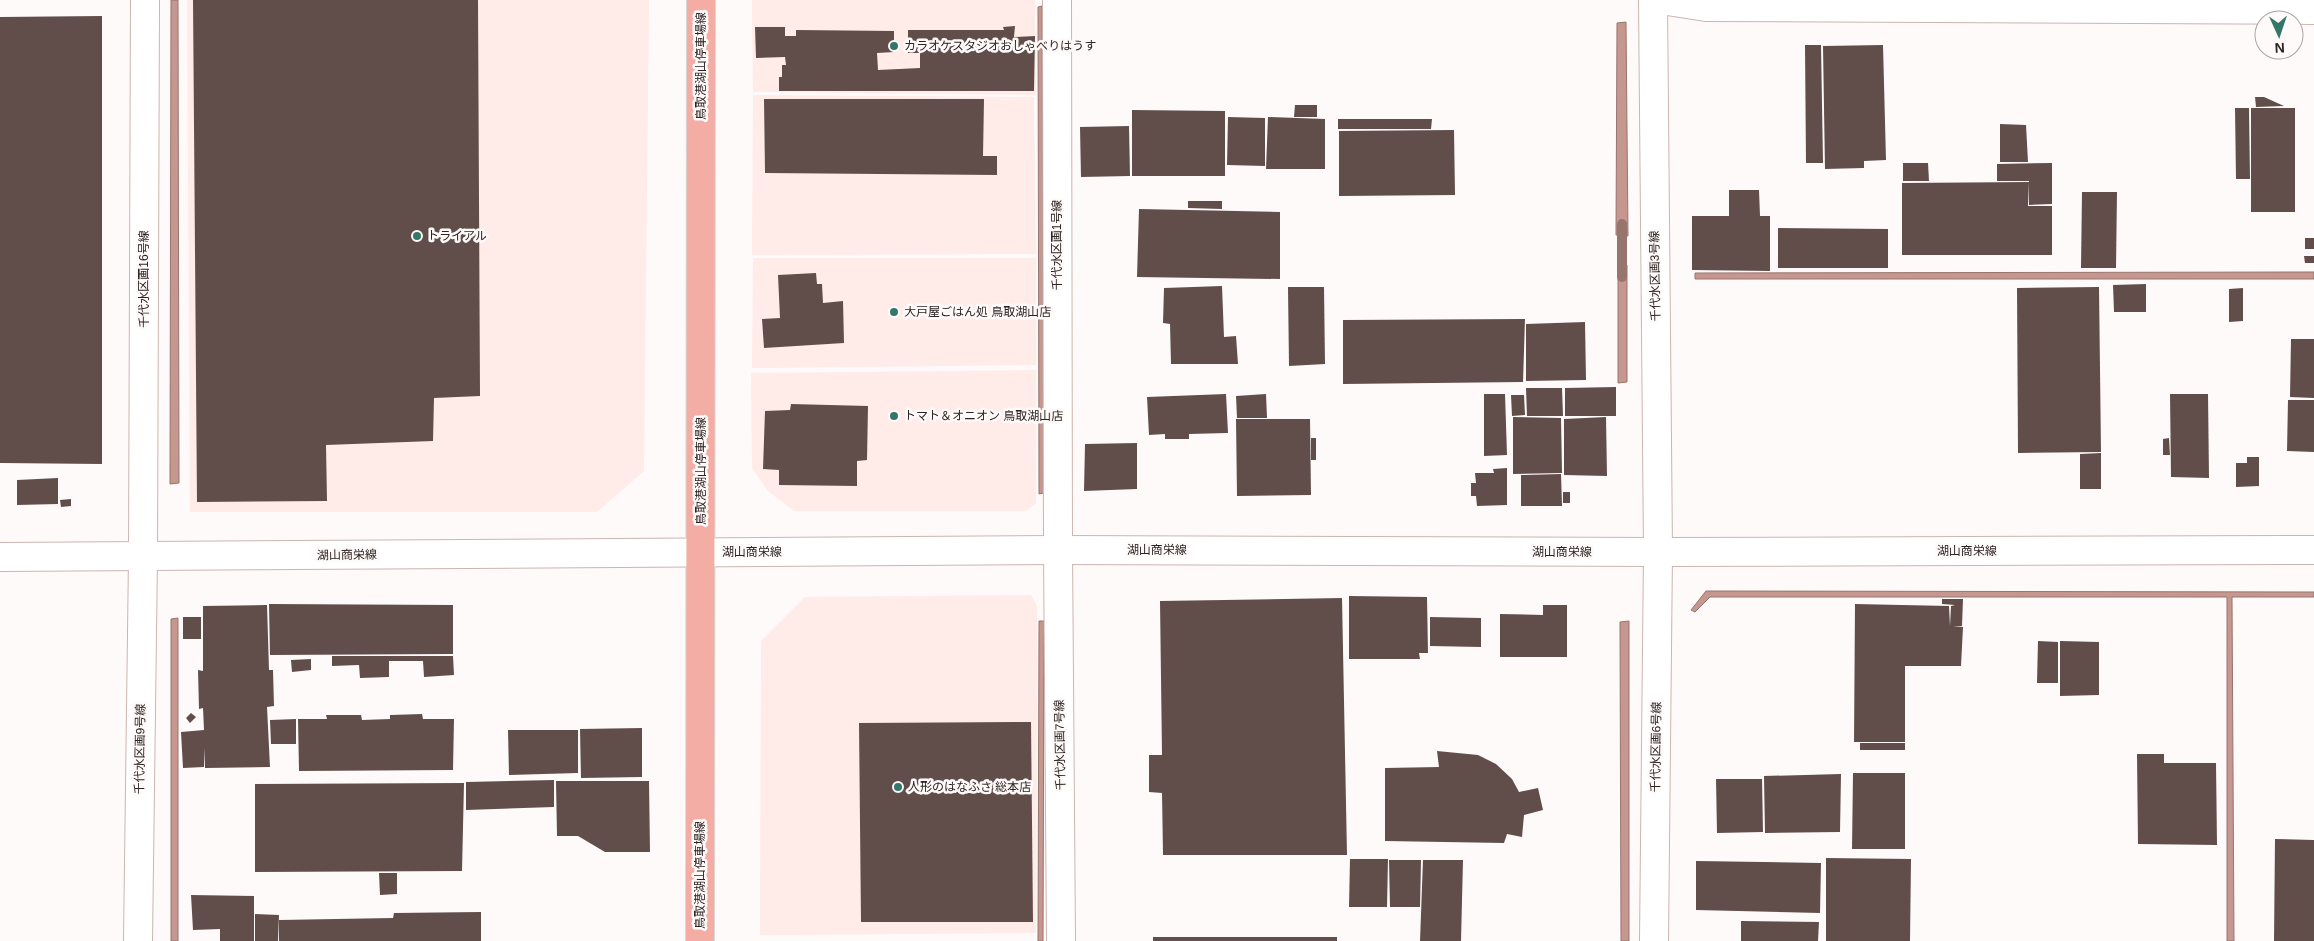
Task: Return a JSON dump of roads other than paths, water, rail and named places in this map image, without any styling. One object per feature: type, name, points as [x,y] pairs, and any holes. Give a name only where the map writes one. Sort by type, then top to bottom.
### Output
[{"type":"main road","name":"鳥取港湖山停車場線","points":[[700,941],[701,0]]},
{"type":"street","name":"千代水区画16号線","points":[[143,557],[145,0]]},
{"type":"street","name":"千代水区画1号線","points":[[1057,0],[1058,550]]},
{"type":"street","name":"千代水区画3号線","points":[[1653,0],[1658,552]]},
{"type":"street","points":[[1661,0],[1706,7],[2314,10]]},
{"type":"street","name":"湖山商栄線","points":[[0,557],[1058,550],[1658,552],[2314,550]]},
{"type":"street","name":"千代水区画7号線","points":[[1058,550],[1061,941]]},
{"type":"street","name":"千代水区画6号線","points":[[1654,941],[1658,552]]},
{"type":"street","name":"千代水区画9号線","points":[[138,941],[143,557]]},
{"type":"waterway","points":[[1622,224],[1622,277]]},
{"type":"place","name":"カラオケスタジオおしゃべりはうす","points":[[894,46]]},
{"type":"place","name":"トライアル","points":[[417,236]]},
{"type":"place","name":"大戸屋ごはん処 鳥取湖山店","points":[[894,312]]},
{"type":"place","name":"トマト＆オニオン 鳥取湖山店","points":[[894,416]]},
{"type":"place","name":"人形のはなふさ 総本店","points":[[898,787]]}]
